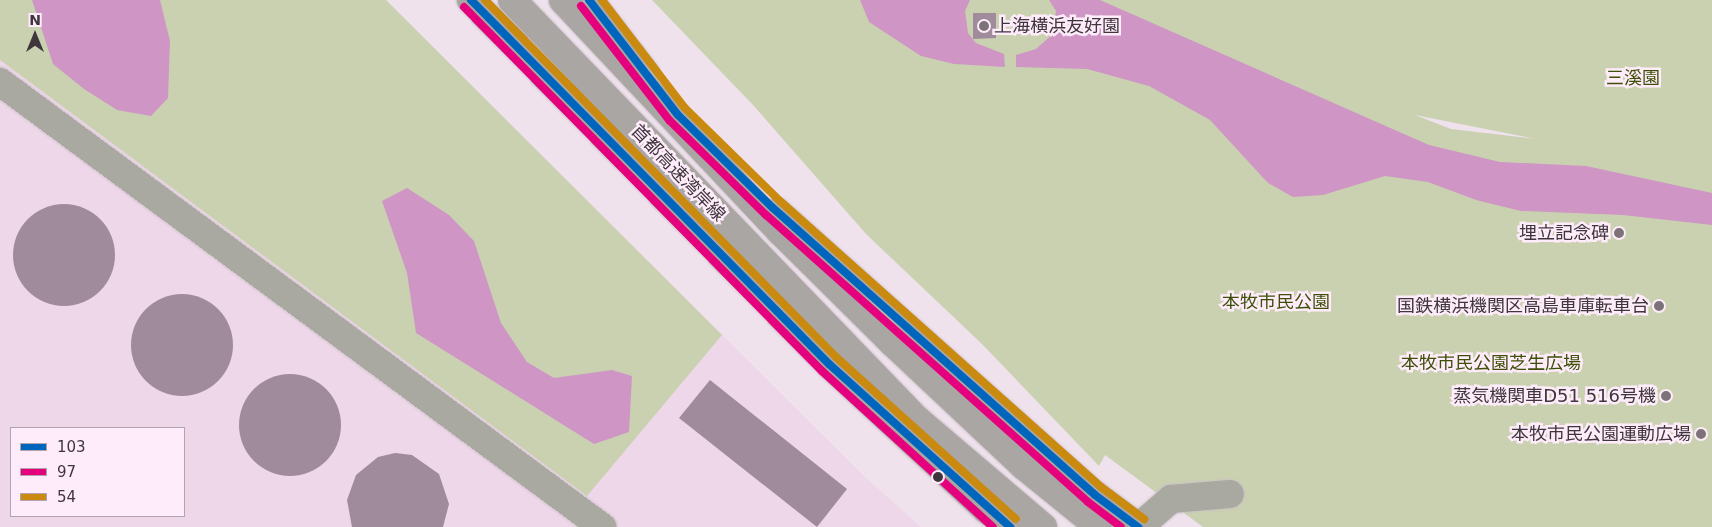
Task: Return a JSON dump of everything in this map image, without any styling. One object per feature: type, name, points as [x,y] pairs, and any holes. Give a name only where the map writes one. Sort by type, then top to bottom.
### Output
[{"type":"highway","points":[[471,0],[829,364],[986,509],[1010,527]]},
{"type":"highway","points":[[507,0],[627,160]]},
{"type":"highway","name":"首都高速湾岸線","points":[[512,0],[916,419],[1043,527]]},
{"type":"highway","points":[[564,0],[590,13],[678,115],[773,208],[1095,495],[1139,527]]},
{"type":"highway","name":"首都高速湾岸線","points":[[564,0],[780,231],[892,342],[1024,466],[1099,527]]},
{"type":"highway","points":[[892,342],[940,374],[1028,456],[1119,527]]},
{"type":"lane","points":[[0,82],[602,527]]},
{"type":"lane","points":[[1139,527],[1171,499],[1230,494]]},
{"type":"lane","points":[[1072,527],[1095,495]]},
{"type":"shaded area","points":[[0,0],[386,0],[867,479],[921,527],[0,527]]},
{"type":"shaded area","points":[[32,0],[160,0],[170,41],[168,98],[151,116],[117,110],[84,89],[53,64]]},
{"type":"shaded area","points":[[860,0],[970,0],[965,11],[968,33],[976,43],[1004,54],[1005,67],[954,64],[921,56],[869,22]]},
{"type":"shaded area","points":[[1049,0],[1100,0],[1429,145],[1500,162],[1586,166],[1712,193],[1712,225],[1623,215],[1521,211],[1476,200],[1428,182],[1385,176],[1323,195],[1293,197],[1268,183],[1210,120],[1149,86],[1087,69],[1016,67],[1016,55],[1036,49],[1053,34],[1056,11]]},
{"type":"shaded area","points":[[407,188],[449,215],[474,241],[501,323],[527,362],[554,378],[612,370],[632,376],[629,432],[594,444],[416,333],[407,273],[382,201]]},
{"type":"green space","points":[[0,0],[386,0],[722,335],[587,496],[0,60]]},
{"type":"green space","name":"本牧市民公園","points":[[652,0],[1712,0],[1712,527],[1203,527],[1105,455],[1099,466],[982,344],[867,235],[753,105]],"holes":[[[1415,115],[1536,139],[1451,129]]]},
{"type":"building","name":"上海横浜友好園","points":[[973,13],[996,13],[996,38],[973,39]]},
{"type":"building","points":[[64,204],[83,208],[100,219],[111,236],[115,255],[111,274],[100,291],[83,302],[64,306],[45,302],[28,291],[17,274],[13,255],[17,236],[28,219],[45,208]]},
{"type":"building","points":[[182,294],[201,298],[218,309],[229,326],[233,345],[229,364],[218,381],[201,392],[182,396],[163,392],[146,381],[135,364],[131,345],[135,326],[146,309],[163,298]]},
{"type":"building","points":[[290,374],[309,378],[326,389],[337,406],[341,425],[337,444],[326,461],[309,472],[290,476],[271,472],[254,461],[243,444],[239,425],[243,406],[254,389],[271,378]]},
{"type":"building","points":[[710,380],[847,489],[817,527],[679,418]]},
{"type":"building","points":[[395,453],[412,455],[439,474],[449,504],[443,527],[352,527],[347,500],[356,475],[378,457]]},
{"type":"transit line","name":"103","points":[[471,0],[829,364],[1010,527]]},
{"type":"transit line","name":"54","points":[[485,0],[836,357],[1016,519]]},
{"type":"transit line","name":"103","points":[[589,0],[678,115],[773,208],[1095,495],[1138,527]]},
{"type":"transit line","name":"54","points":[[602,0],[685,108],[780,201],[1101,487],[1144,519]]},
{"type":"transit line","name":"97","points":[[581,6],[670,121],[766,215],[1088,502],[1121,527]]},
{"type":"transit line","name":"97","points":[[464,7],[822,371],[993,527]]},
{"type":"place","name":"上海横浜友好園","points":[[984,26]]},
{"type":"place","name":"埋立記念碑","points":[[1619,233]]},
{"type":"place","name":"国鉄横浜機関区高島車庫転車台","points":[[1659,306]]},
{"type":"place","name":"蒸気機関車D51 516号機","points":[[1666,396]]},
{"type":"place","name":"本牧市民公園運動広場","points":[[1701,434]]},
{"type":"park label","name":"三溪園","points":[[1633,78]]},
{"type":"park label","name":"本牧市民公園芝生広場","points":[[1491,363]]}]
